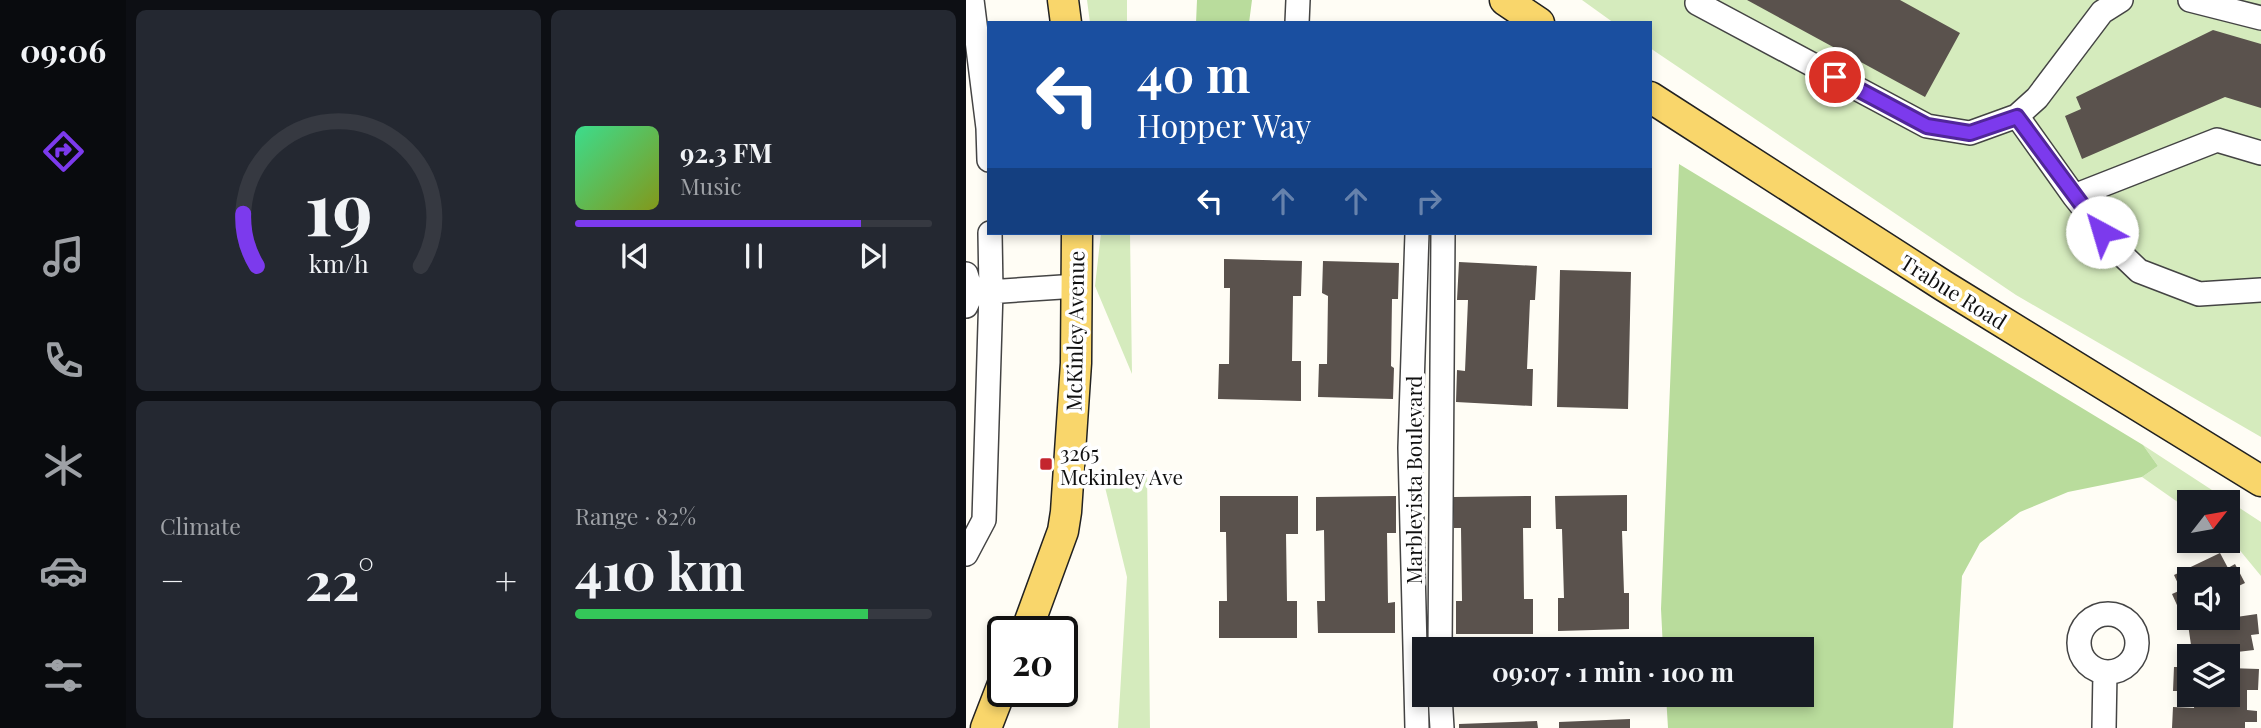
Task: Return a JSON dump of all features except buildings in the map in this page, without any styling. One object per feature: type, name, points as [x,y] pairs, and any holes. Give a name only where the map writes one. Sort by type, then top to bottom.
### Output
[{"type":"main road","points":[[1063,0],[1066,21]]},
{"type":"main road","points":[[1505,0],[1536,21]]},
{"type":"main road","name":"Trabue Road","points":[[1652,98],[1944,286],[2261,481]]},
{"type":"main road","name":"McKinley Avenue","points":[[1032,616],[1063,531],[1066,512],[1076,363],[1077,235]]},
{"type":"main road","points":[[986,728],[994,707]]},
{"type":"street","points":[[972,0],[987,120]]},
{"type":"street","points":[[1297,21],[1298,0]]},
{"type":"street","points":[[1697,3],[1927,126],[1970,133],[2017,117],[2036,98],[2102,12],[2121,0]]},
{"type":"street","points":[[2190,0],[2261,18]]},
{"type":"street","points":[[2017,117],[2074,196],[2116,249],[2139,271],[2199,294],[2261,290]]},
{"type":"street","points":[[2074,196],[2217,140],[2261,153]]},
{"type":"street","points":[[966,554],[984,520],[974,291],[989,235]]},
{"type":"street","points":[[1417,240],[1443,241]]},
{"type":"street","name":"Marblevista Boulevard","points":[[1417,240],[1410,448],[1417,637]]},
{"type":"street","name":"Marblevista Boulevard","points":[[1440,637],[1443,241]]},
{"type":"street","points":[[974,291],[1077,286]]},
{"type":"street","points":[[1410,448],[1440,449]]},
{"type":"street","points":[[2104,728],[2105,672]]},
{"type":"street","name":"Marblevista Boulevard","points":[[1417,728],[1418,707]]},
{"type":"street","points":[[1441,707],[1442,728]]},
{"type":"green space","points":[[1087,0],[1127,0],[1127,21],[1090,21]]},
{"type":"green space","points":[[1197,0],[1252,0],[1249,21],[1196,21]]},
{"type":"green space","points":[[1582,0],[2261,0],[2261,437],[2016,295],[1652,49],[1652,21],[1611,21]]},
{"type":"green space","points":[[1679,164],[2143,445],[2158,466],[2142,477],[2068,492],[2020,512],[1980,543],[1962,576],[1953,728],[1668,728],[1667,707],[1814,707],[1814,637],[1662,637],[1661,609]]},
{"type":"green space","points":[[1101,235],[1130,235],[1132,374],[1095,286]]},
{"type":"green space","points":[[2143,445],[2212,490],[2177,490],[2177,502],[2142,477],[2158,466]]},
{"type":"green space","points":[[1147,470],[1150,728],[1118,728],[1127,577],[1104,483]]},
{"type":"green space","points":[[2240,508],[2261,522],[2261,576],[2240,551]]},
{"type":"place","name":"3265 Mckinley Ave","points":[[1046,464]]},
{"type":"route","points":[[1835,77],[1927,126],[1970,133],[2017,117],[2102,232]]}]
